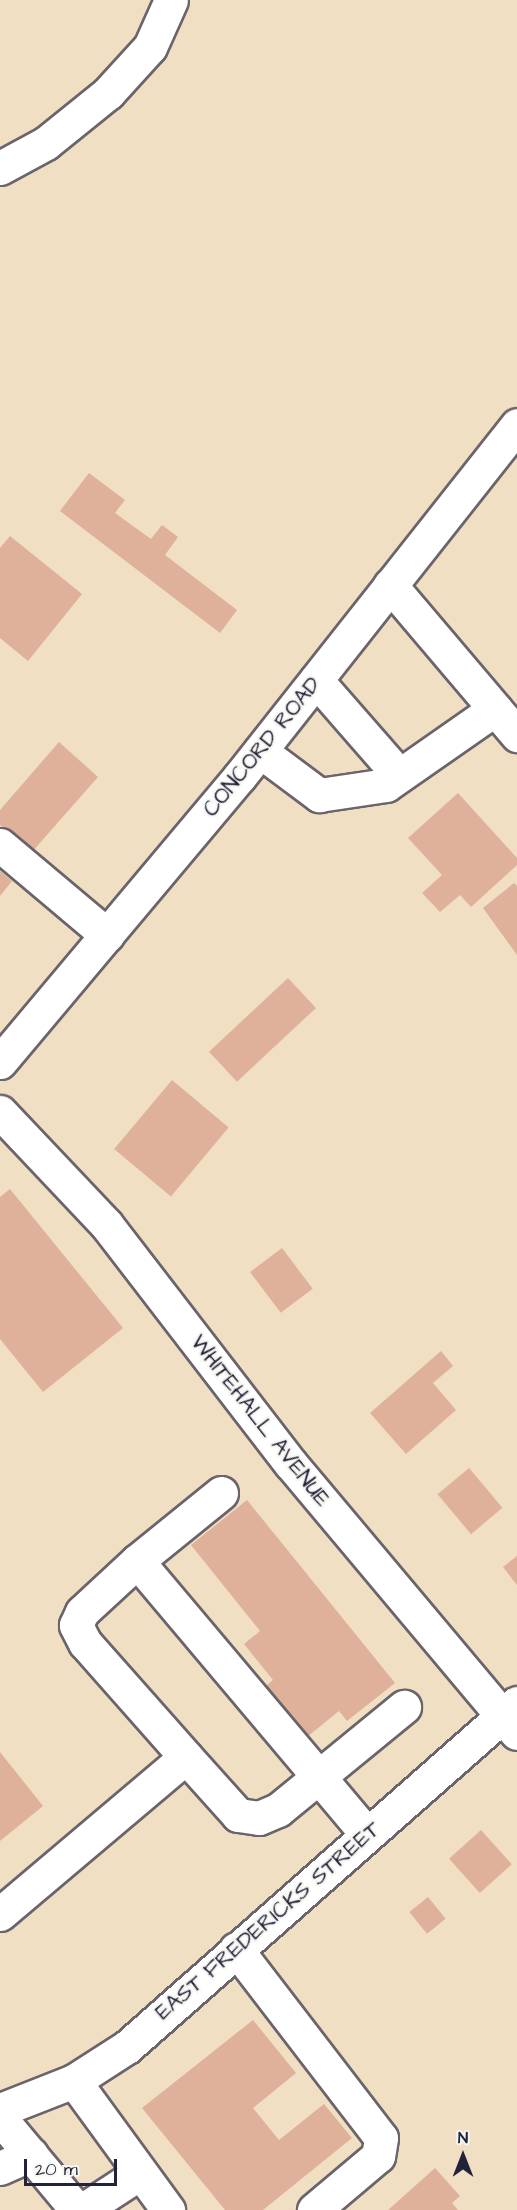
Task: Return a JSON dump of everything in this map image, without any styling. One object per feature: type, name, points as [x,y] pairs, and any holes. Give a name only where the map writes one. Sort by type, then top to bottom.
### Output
[{"type":"street","points":[[0,168],[45,143],[108,93],[150,47],[171,0]]},
{"type":"street","name":"CONCORD ROAD","points":[[6,1043],[107,935],[260,751],[517,425]]},
{"type":"street","points":[[390,585],[517,735]]},
{"type":"street","points":[[315,680],[399,775]]},
{"type":"street","points":[[260,751],[318,795],[386,784],[495,709]]},
{"type":"street","points":[[0,845],[107,935]]},
{"type":"street","name":"WHITEHALL AVENUE","points":[[0,1112],[106,1224],[291,1464],[512,1717]]},
{"type":"street","points":[[221,1493],[137,1562],[82,1612],[76,1625],[85,1643],[238,1815],[259,1818],[278,1810],[404,1707]]},
{"type":"street","points":[[137,1562],[367,1834]]},
{"type":"street","name":"EAST FREDERICKS STREET","points":[[0,2110],[74,2081],[127,2046],[367,1834],[512,1717]]},
{"type":"street","points":[[0,1914],[186,1757]]},
{"type":"street","points":[[236,1949],[362,2111],[381,2139],[378,2156],[314,2210]]},
{"type":"street","points":[[74,2081],[138,2174],[168,2210]]},
{"type":"street","points":[[0,2118],[77,2210]]},
{"type":"street","points":[[0,2168],[31,2154]]},
{"type":"street","points":[[83,2210],[138,2174]]},
{"type":"building","points":[[89,473],[125,500],[115,513],[151,539],[162,525],[178,537],[165,555],[237,610],[220,633],[60,511]]},
{"type":"building","points":[[10,536],[82,594],[28,661],[0,638],[0,548]]},
{"type":"building","points":[[59,742],[98,777],[31,853],[0,825],[0,810]]},
{"type":"building","points":[[458,793],[517,858],[517,865],[471,907],[460,895],[440,912],[422,893],[442,875],[408,838]]},
{"type":"building","points":[[0,871],[12,881],[0,896]]},
{"type":"building","points":[[514,883],[517,886],[517,955],[483,908]]},
{"type":"building","points":[[288,978],[316,1008],[237,1082],[209,1052]]},
{"type":"building","points":[[172,1080],[229,1128],[171,1197],[114,1149]]},
{"type":"building","points":[[10,1189],[123,1328],[43,1392],[0,1339],[0,1197]]},
{"type":"building","points":[[282,1248],[313,1289],[281,1313],[250,1272]]},
{"type":"building","points":[[441,1351],[453,1366],[433,1383],[456,1410],[406,1454],[370,1413]]},
{"type":"building","points":[[469,1468],[502,1508],[471,1534],[438,1494]]},
{"type":"building","points":[[247,1500],[395,1683],[347,1721],[339,1711],[307,1737],[266,1686],[273,1680],[244,1644],[260,1631],[191,1545]]},
{"type":"building","points":[[517,1556],[517,1585],[503,1567]]},
{"type":"building","points":[[0,1752],[43,1806],[0,1841]]},
{"type":"building","points":[[481,1830],[512,1864],[480,1893],[449,1859]]},
{"type":"building","points":[[428,1897],[446,1919],[427,1934],[409,1912]]},
{"type":"building","points":[[253,2020],[296,2073],[253,2108],[279,2140],[324,2104],[352,2138],[263,2210],[225,2210],[142,2108]]},
{"type":"building","points":[[435,2168],[460,2196],[452,2203],[458,2210],[388,2210]]}]
